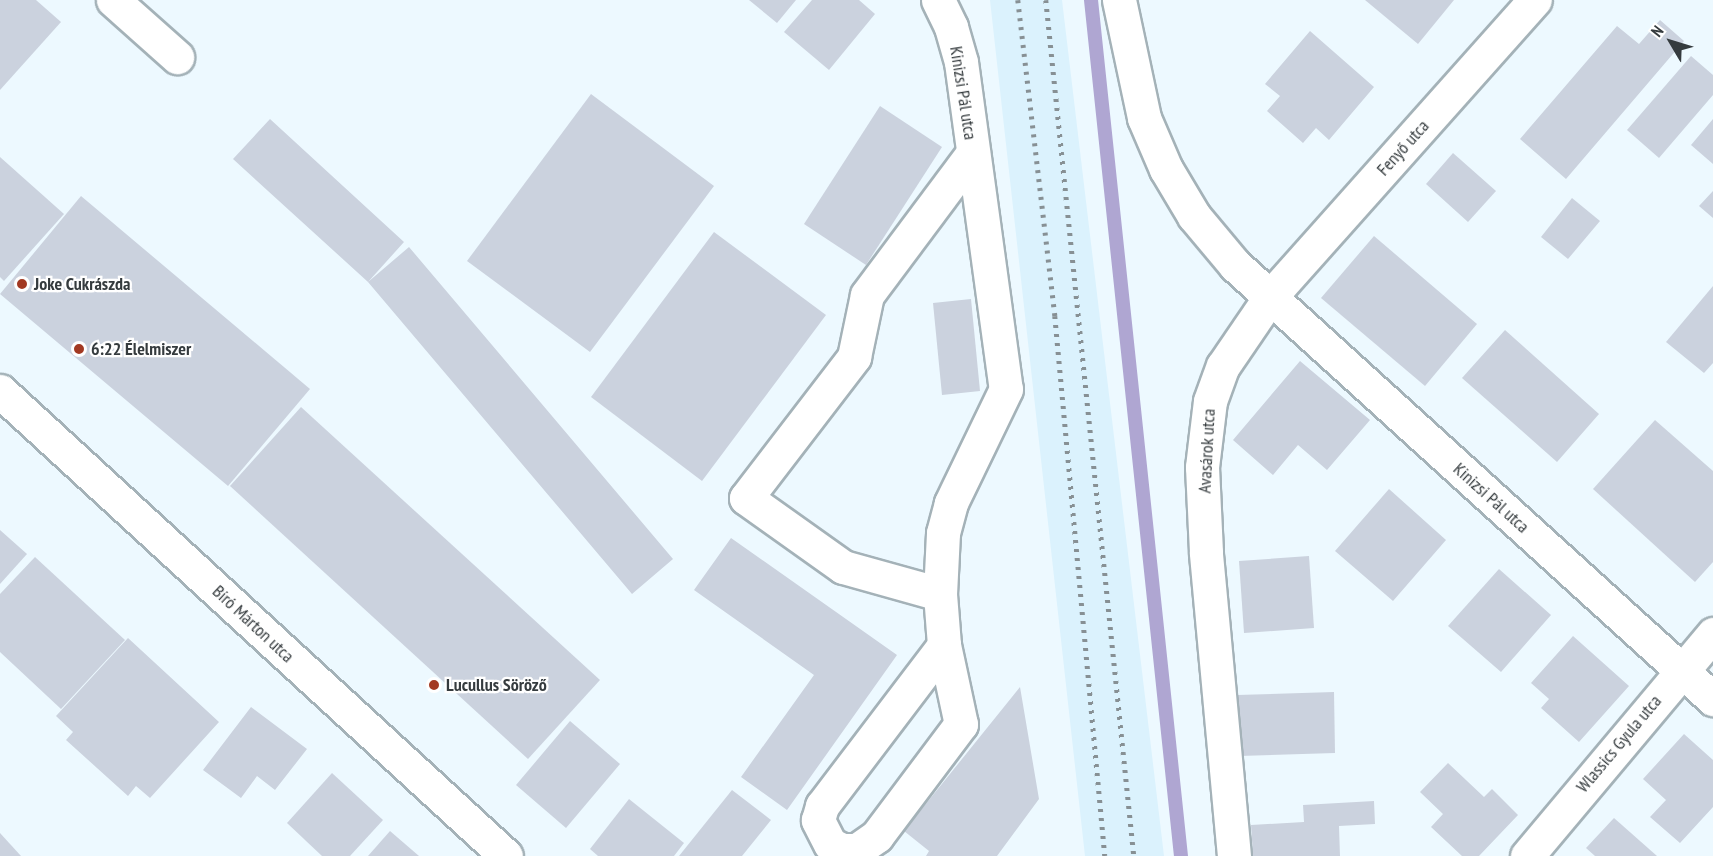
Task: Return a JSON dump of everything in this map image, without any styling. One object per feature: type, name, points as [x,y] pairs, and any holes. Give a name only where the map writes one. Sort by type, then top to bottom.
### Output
[{"type":"street","points":[[113,0],[177,57]]},
{"type":"street","name":"Kinizsi Pál utca","points":[[938,0],[951,27],[961,62],[1006,389],[951,503],[943,533],[940,594],[944,645],[961,724],[877,836],[857,850],[842,850],[830,844],[818,820],[822,806],[944,645]]},
{"type":"street","points":[[1119,0],[1144,118],[1166,169],[1194,216],[1235,265],[1270,297]]},
{"type":"street","name":"Fenyő utca","points":[[1270,297],[1535,0]]},
{"type":"street","points":[[940,594],[843,567],[746,498],[854,357],[867,295],[973,153]]},
{"type":"street","name":"Kinizsi Pál utca","points":[[1270,297],[1713,699]]},
{"type":"street","name":"Avasárok utca","points":[[1234,856],[1202,466],[1210,401],[1223,366],[1270,297]]},
{"type":"street","name":"Bíró Márton utca","points":[[0,391],[506,856]]},
{"type":"street","name":"Wlassics Gyula utca","points":[[1527,856],[1713,634]]},
{"type":"shaded area","points":[[990,0],[1062,0],[1164,856],[1085,856]]},
{"type":"building","points":[[0,0],[36,0],[61,22],[0,90]]},
{"type":"building","points":[[749,0],[796,0],[777,23]]},
{"type":"building","points":[[812,0],[859,0],[875,14],[829,70],[784,32]]},
{"type":"building","points":[[1365,0],[1454,0],[1418,44]]},
{"type":"building","points":[[1660,20],[1684,41],[1566,179],[1520,139],[1617,26],[1639,44]]},
{"type":"building","points":[[1310,31],[1374,87],[1329,140],[1316,128],[1303,143],[1267,111],[1280,96],[1265,84]]},
{"type":"building","points":[[1691,56],[1713,75],[1713,95],[1659,158],[1627,130]]},
{"type":"building","points":[[591,94],[714,186],[590,352],[467,261]]},
{"type":"building","points":[[880,106],[942,147],[866,265],[804,224]]},
{"type":"building","points":[[270,119],[404,242],[368,282],[233,159]]},
{"type":"building","points":[[1713,119],[1713,164],[1691,145]]},
{"type":"building","points":[[1453,153],[1496,191],[1468,222],[1426,184]]},
{"type":"building","points":[[0,157],[64,214],[4,281],[0,277]]},
{"type":"building","points":[[1713,191],[1713,218],[1699,206]]},
{"type":"building","points":[[81,196],[310,389],[228,486],[0,294]]},
{"type":"building","points":[[1572,198],[1600,221],[1568,259],[1541,237]]},
{"type":"building","points":[[714,232],[826,315],[702,481],[591,397]]},
{"type":"building","points":[[1374,236],[1477,324],[1425,386],[1321,298]]},
{"type":"building","points":[[409,247],[673,559],[632,594],[368,282]]},
{"type":"building","points":[[1713,286],[1713,363],[1704,373],[1666,342]]},
{"type":"building","points":[[971,299],[980,391],[942,395],[933,303]]},
{"type":"building","points":[[1505,330],[1599,414],[1557,462],[1462,378]]},
{"type":"building","points":[[1300,361],[1370,420],[1327,470],[1298,445],[1273,475],[1233,440]]},
{"type":"building","points":[[301,407],[600,680],[528,759],[230,486]]},
{"type":"building","points":[[1655,420],[1713,471],[1713,562],[1695,582],[1593,489]]},
{"type":"building","points":[[1389,489],[1446,540],[1393,601],[1335,551]]},
{"type":"building","points":[[0,530],[27,554],[0,584]]},
{"type":"building","points":[[731,538],[897,655],[787,810],[741,777],[814,675],[694,590]]},
{"type":"building","points":[[1309,556],[1314,628],[1244,633],[1239,561]]},
{"type":"building","points":[[35,557],[125,640],[61,709],[0,652],[0,594]]},
{"type":"building","points":[[1499,569],[1551,615],[1501,672],[1448,626]]},
{"type":"building","points":[[1573,636],[1629,686],[1579,742],[1541,708],[1549,699],[1531,683]]},
{"type":"building","points":[[128,638],[219,722],[150,798],[136,786],[128,796],[66,740],[73,732],[56,716]]},
{"type":"building","points":[[1020,687],[1039,799],[997,856],[926,856],[929,851],[904,831]]},
{"type":"building","points":[[1334,692],[1335,753],[1239,756],[1237,695]]},
{"type":"building","points":[[251,707],[307,749],[275,790],[257,776],[241,798],[203,770]]},
{"type":"building","points":[[570,721],[620,764],[566,828],[516,785]]},
{"type":"building","points":[[1684,734],[1713,760],[1713,807],[1680,843],[1650,817],[1666,800],[1643,779]]},
{"type":"building","points":[[1448,763],[1484,797],[1492,789],[1518,815],[1479,856],[1462,856],[1431,827],[1443,814],[1420,792]]},
{"type":"building","points":[[332,773],[383,820],[350,856],[322,856],[287,823]]},
{"type":"building","points":[[732,790],[771,820],[742,856],[679,856]]},
{"type":"building","points":[[629,799],[684,843],[674,856],[598,856],[590,849]]},
{"type":"building","points":[[1374,801],[1375,824],[1339,826],[1340,856],[1253,856],[1251,825],[1304,822],[1303,805]]},
{"type":"building","points":[[1614,818],[1657,856],[1595,856],[1586,848]]},
{"type":"building","points":[[390,831],[419,856],[368,856]]},
{"type":"building","points":[[0,833],[21,856],[0,856]]},
{"type":"waterway","points":[[1091,0],[1181,856]]},
{"type":"railway","points":[[1018,0],[1055,316],[1105,856]]},
{"type":"railway","points":[[1046,0],[1134,856]]},
{"type":"place","name":"Joke Cukrászda","points":[[22,284]]},
{"type":"place","name":"6:22 Élelmiszer","points":[[79,349]]},
{"type":"place","name":"Lucullus Söröző","points":[[434,685]]}]
